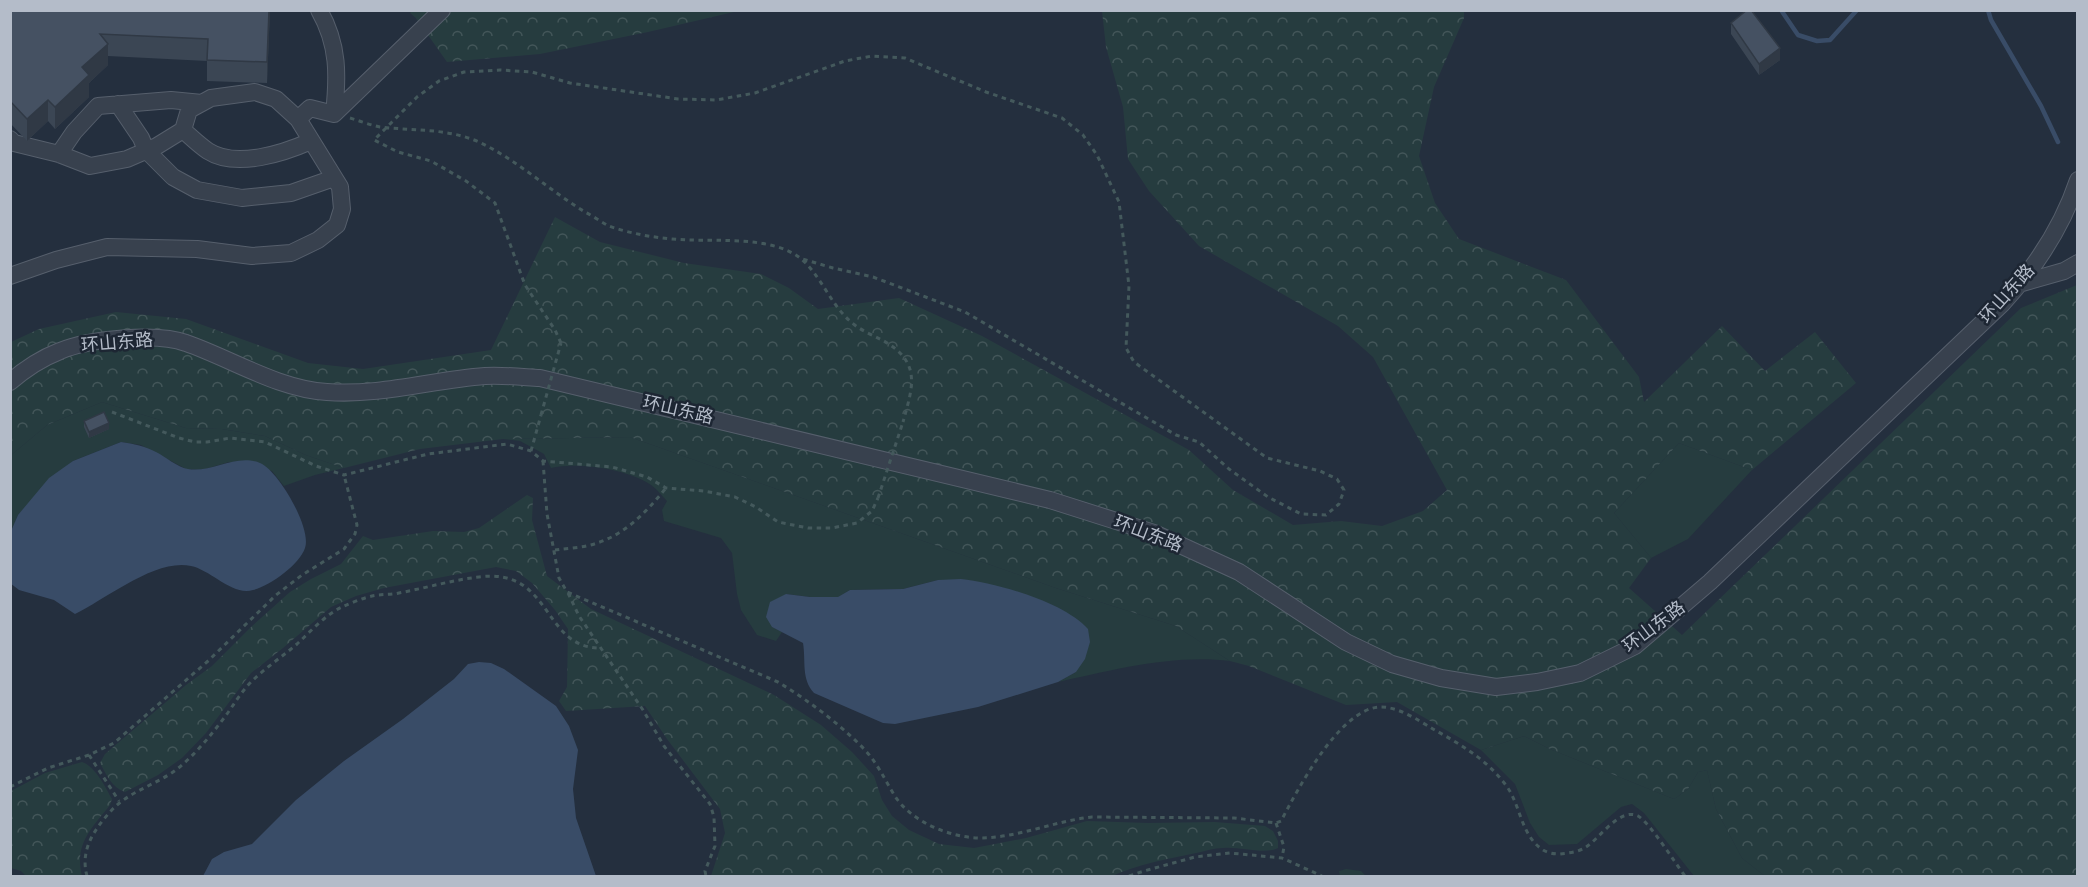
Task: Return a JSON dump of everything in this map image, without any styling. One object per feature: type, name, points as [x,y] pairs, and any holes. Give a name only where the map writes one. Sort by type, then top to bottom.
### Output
[{"type":"street","points":[[318,10],[335,50],[338,79],[333,114]]},
{"type":"street","points":[[333,114],[442,10]]},
{"type":"street","points":[[10,139],[14,143],[59,154],[90,166],[127,159],[183,130],[189,110],[211,98],[255,92],[276,99],[298,119],[340,187],[342,209],[338,225],[318,240],[291,253],[252,256],[197,249],[107,247],[10,276]]},
{"type":"street","points":[[59,154],[74,132],[98,106],[171,100],[202,103]]},
{"type":"street","points":[[118,104],[141,138],[146,150],[173,177],[196,190],[242,198],[291,193],[334,178]]},
{"type":"street","points":[[298,119],[310,108],[333,114]]},
{"type":"street","points":[[183,130],[209,152],[231,158],[261,157],[287,151],[311,141]]},
{"type":"street","name":"环山东路","points":[[10,382],[26,369],[61,350],[101,341],[147,338],[183,342],[292,386],[325,392],[364,393],[487,376],[540,378],[1050,500],[1154,533],[1239,572],[1346,642],[1392,664],[1441,678],[1496,687],[1537,682],[1580,673],[1635,646],[1710,582],[2022,283],[2054,237],[2078,180]]},
{"type":"street","points":[[2022,283],[2064,271],[2078,263]]},
{"type":"path","points":[[333,114],[386,127],[450,133],[478,142],[502,155],[572,204],[608,225],[646,236],[757,242],[799,258],[873,277],[965,312],[1176,435],[1199,442],[1229,469],[1268,497],[1301,514],[1326,515],[1339,504],[1344,490],[1336,480],[1320,471],[1267,458],[1134,362],[1126,348],[1130,285],[1119,202],[1097,155],[1083,135],[1062,118],[986,92],[905,57],[872,56],[845,61],[755,93],[716,100],[678,99],[570,83],[532,72],[500,70],[464,72],[439,81],[417,97],[386,127],[374,140],[398,152],[431,161],[466,181],[495,202],[525,285],[561,343],[531,451]]},
{"type":"path","points":[[112,412],[195,442],[230,438],[265,442],[316,466],[344,475],[429,454],[507,444],[531,451],[543,461],[612,466],[647,477],[666,488],[704,491],[735,497],[756,507],[778,522],[808,528],[832,528],[857,523],[872,511],[878,498],[903,422],[913,380],[901,354],[850,322],[816,275],[799,258]]},
{"type":"path","points":[[543,461],[547,514],[559,578],[579,616],[643,710],[664,746],[710,804],[714,817],[715,846],[705,871],[706,876]]},
{"type":"path","points":[[10,787],[48,768],[89,755],[114,743],[208,661],[276,595],[302,574],[344,549],[355,534],[357,525],[344,475]]},
{"type":"path","points":[[555,550],[596,544],[620,533],[646,512],[666,488]]},
{"type":"path","points":[[87,876],[84,864],[86,847],[95,831],[120,802],[179,768],[216,729],[250,683],[342,607],[372,596],[397,594],[494,575],[514,579],[528,588],[545,606],[563,632],[574,642],[588,648],[599,648]]},
{"type":"path","points":[[567,592],[770,679],[794,693],[848,734],[867,752],[885,776],[893,794],[903,807],[922,821],[942,830],[976,838],[1005,837],[1068,819],[1092,817],[1234,818],[1276,823],[1281,821],[1300,786],[1340,728],[1359,713],[1379,707],[1416,719],[1464,746],[1491,767],[1507,786],[1523,825],[1531,838],[1543,850],[1554,854],[1571,853],[1586,848],[1621,816],[1631,813],[1640,817],[1685,876]]},
{"type":"path","points":[[89,755],[120,802]]},
{"type":"path","points":[[1276,823],[1284,847],[1282,858]]},
{"type":"path","points":[[1129,876],[1194,857],[1230,853],[1282,858],[1322,876]]},
{"type":"green space","points":[[413,10],[738,11],[540,54],[447,62],[410,13]]},
{"type":"green space","points":[[1102,11],[1464,11],[1464,18],[1434,87],[1419,156],[1435,203],[1459,239],[1566,280],[1639,377],[1644,402],[1722,326],[1765,371],[1815,332],[1856,383],[1752,470],[1679,443],[1614,513],[1651,558],[1629,588],[1682,635],[2021,308],[2077,285],[2077,876],[1765,876],[1742,858],[1716,809],[1707,770],[1698,772],[1688,789],[1674,799],[1550,749],[1524,736],[1481,750],[1397,702],[1346,705],[1249,666],[1230,661],[1176,626],[1056,588],[630,437],[503,439],[420,449],[344,468],[306,455],[265,436],[222,429],[186,428],[102,402],[47,425],[11,455],[11,342],[39,329],[116,312],[186,319],[308,363],[363,369],[491,350],[555,217],[600,242],[684,263],[761,274],[789,288],[818,309],[899,298],[982,336],[1189,450],[1233,490],[1293,525],[1341,521],[1382,526],[1423,511],[1447,490],[1373,357],[1338,326],[1199,246],[1149,191],[1128,159],[1123,107],[1106,47]]},
{"type":"green space","points":[[102,402],[186,428],[222,429],[265,436],[306,455],[344,468],[284,486],[272,471],[229,462],[202,470],[186,469],[141,445],[121,442],[73,461],[18,515],[11,531],[11,455],[47,425]]},
{"type":"green space","points":[[630,437],[1056,588],[1176,626],[1230,661],[1208,659],[1165,661],[1058,682],[1076,672],[938,580],[903,589],[850,590],[839,597],[786,594],[772,627],[782,632],[776,641],[757,635],[741,610],[732,553],[721,538],[664,521],[662,510],[667,501],[641,479],[602,468],[562,466],[551,468],[544,454],[520,441],[503,439]]},
{"type":"green space","points":[[1679,443],[1752,470],[1688,539],[1651,558],[1614,513]]},
{"type":"green space","points":[[527,495],[533,498],[532,520],[547,576],[591,609],[774,695],[821,725],[852,752],[874,776],[882,800],[892,816],[909,830],[939,844],[974,848],[1026,838],[1087,821],[1215,822],[1265,826],[1273,831],[1278,841],[1278,848],[1266,851],[1213,849],[1143,865],[1112,876],[711,876],[725,833],[720,809],[645,706],[566,711],[559,701],[567,687],[568,629],[532,583],[516,571],[496,567],[384,588],[356,596],[331,607],[251,673],[206,733],[182,758],[158,775],[125,792],[110,780],[100,763],[105,754],[186,685],[212,666],[290,592],[341,564],[363,536],[373,540],[433,531],[464,532],[479,528]]},
{"type":"green space","points":[[1524,736],[1550,749],[1674,799],[1688,789],[1698,772],[1707,770],[1716,809],[1742,858],[1765,876],[1694,876],[1644,813],[1632,804],[1621,807],[1577,844],[1549,845],[1539,837],[1530,823],[1515,784],[1481,750]]},
{"type":"green space","points":[[82,762],[92,768],[112,799],[82,846],[80,865],[82,876],[26,876],[21,871],[11,868],[11,791],[45,773]]},
{"type":"green space","points":[[1346,869],[1361,871],[1366,876],[1340,876],[1339,871]]},
{"type":"water","points":[[121,442],[148,448],[188,469],[206,468],[242,460],[260,463],[276,477],[299,515],[306,539],[302,554],[276,579],[253,590],[237,589],[199,568],[177,565],[162,568],[132,581],[75,614],[54,600],[19,590],[10,583],[11,531],[18,515],[49,478],[73,461]]},
{"type":"water","points":[[961,579],[1029,595],[1077,619],[1088,629],[1090,642],[1085,659],[1076,672],[1058,682],[978,707],[895,724],[883,723],[814,693],[807,682],[803,643],[772,627],[766,617],[770,602],[786,594],[838,597],[850,590],[903,589],[938,580]]},
{"type":"water","points":[[491,663],[504,669],[556,706],[569,726],[578,750],[573,789],[576,818],[596,876],[203,876],[212,859],[224,852],[252,844],[296,800],[344,761],[403,719],[454,679],[468,664]]},
{"type":"building","points":[[10,10],[269,10],[267,62],[207,60],[208,39],[100,34],[108,44],[82,67],[89,75],[55,107],[48,100],[27,119],[10,101]]},
{"type":"building","points":[[1747,10],[1751,10],[1780,48],[1759,64],[1731,23]]},
{"type":"building","points":[[104,412],[109,423],[89,432],[84,421]]},
{"type":"waterway","points":[[1781,10],[1798,35],[1817,41],[1830,40],[1857,10]]},
{"type":"waterway","points":[[1988,10],[1991,20],[2041,106],[2058,142]]}]
